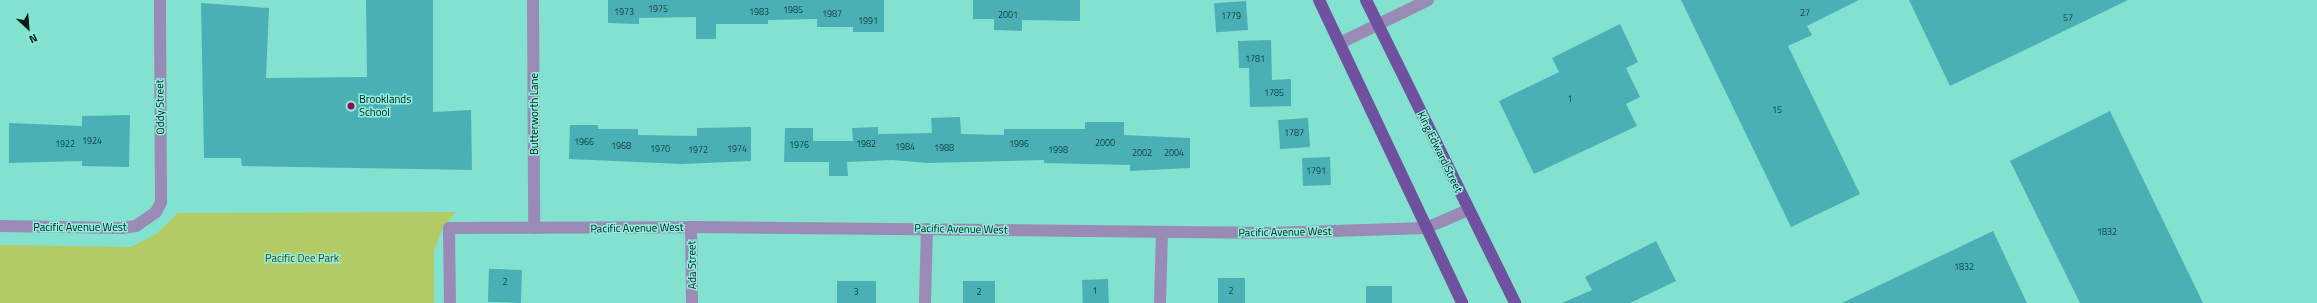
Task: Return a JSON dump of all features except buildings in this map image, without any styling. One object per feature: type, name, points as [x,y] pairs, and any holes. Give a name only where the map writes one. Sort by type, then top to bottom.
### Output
[{"type":"main road","points":[[1318,0],[1340,43],[1462,303]]},
{"type":"main road","name":"King Edward Street","points":[[1366,0],[1514,303]]},
{"type":"street","name":"Oddy Street","points":[[156,212],[161,202],[160,0]]},
{"type":"street","name":"Butterworth Lane","points":[[533,0],[534,228]]},
{"type":"street","points":[[1340,43],[1378,26],[1428,0]]},
{"type":"street","name":"Pacific Avenue West","points":[[450,303],[449,228],[691,227],[1272,233],[1426,228],[1468,210]]},
{"type":"street","name":"Pacific Avenue West","points":[[0,226],[122,228],[136,226],[156,212]]},
{"type":"street","name":"Ada Street","points":[[691,227],[692,303]]},
{"type":"street","points":[[925,303],[927,229]]},
{"type":"street","points":[[1160,303],[1162,232]]},
{"type":"green space","name":"Pacific Dee Park","points":[[456,212],[443,227],[434,251],[434,303],[0,303],[0,245],[131,247],[156,234],[178,213]]},
{"type":"place","name":"Brooklands School","points":[[351,106]]}]
